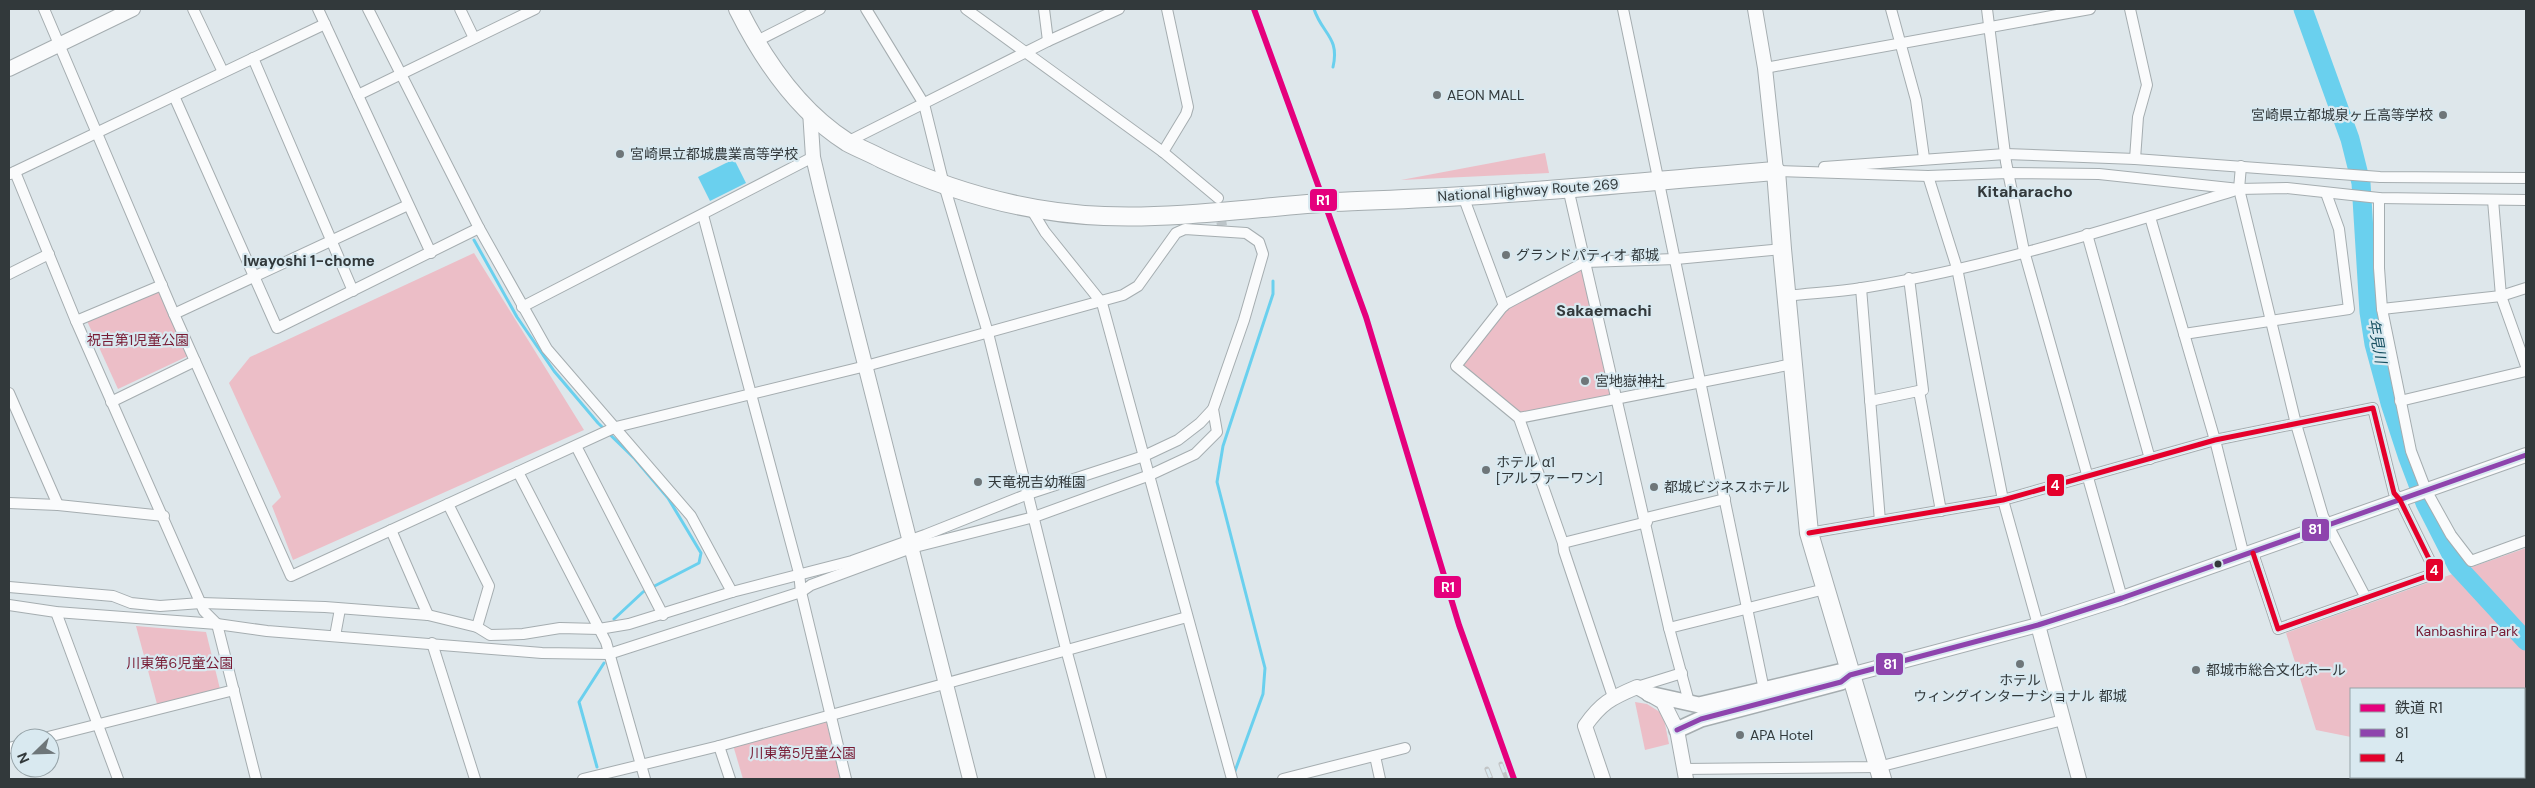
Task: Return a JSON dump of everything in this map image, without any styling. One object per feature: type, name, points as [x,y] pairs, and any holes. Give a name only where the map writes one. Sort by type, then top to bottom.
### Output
[{"type":"highway","name":"National Highway Route 269","points":[[738,9],[754,42],[784,83],[810,111],[848,142],[904,169],[944,184],[999,202],[1031,209],[1104,216],[1463,196],[1776,171]]},
{"type":"highway","points":[[1776,171],[1809,533],[1880,773]]},
{"type":"main road","points":[[1643,691],[1699,705],[1838,672],[1850,675]]},
{"type":"main road","points":[[1677,730],[1701,719],[1841,682],[1850,675]]},
{"type":"street","points":[[9,605],[56,612],[217,624],[267,631],[542,653],[609,654],[801,592],[819,581],[1028,494],[1144,456],[1178,440],[1200,423],[1212,409],[1244,320],[1263,254],[1258,242],[1246,233],[1222,228],[1186,229],[1176,233],[1138,286],[1123,295],[1102,303],[866,366],[616,427],[291,576],[174,314],[44,9]]},
{"type":"street","points":[[9,68],[133,9]]},
{"type":"street","points":[[193,9],[223,72]]},
{"type":"street","points":[[318,9],[431,253]]},
{"type":"street","points":[[368,9],[479,228],[547,349],[576,385],[616,427],[691,516],[732,592]]},
{"type":"street","points":[[460,9],[474,38]]},
{"type":"street","points":[[358,95],[535,9]]},
{"type":"street","points":[[754,42],[820,9]]},
{"type":"street","points":[[866,9],[924,104],[944,184],[988,333],[1066,649],[1101,779]]},
{"type":"street","points":[[966,9],[1163,152],[1218,198]]},
{"type":"street","points":[[1044,9],[1048,41]]},
{"type":"street","points":[[848,142],[1048,41],[1119,9]]},
{"type":"street","points":[[1163,152],[1186,114],[1188,107],[1167,9]]},
{"type":"street","points":[[1623,9],[1702,382],[1764,690]]},
{"type":"street","points":[[1755,9],[1765,68],[1776,171]]},
{"type":"street","points":[[1891,9],[1916,100],[1924,158]]},
{"type":"street","points":[[1987,9],[1991,27],[2005,154],[2024,251],[2122,598]]},
{"type":"street","points":[[1765,68],[2090,9]]},
{"type":"street","points":[[2130,9],[2147,85],[2138,117],[2135,159]]},
{"type":"street","points":[[256,779],[217,624],[204,612],[164,516],[111,402],[49,254],[12,173],[96,131],[325,24]]},
{"type":"street","points":[[252,58],[353,291]]},
{"type":"street","points":[[174,96],[277,328],[479,228]]},
{"type":"street","points":[[810,111],[814,157],[944,683],[970,779]]},
{"type":"street","points":[[1776,171],[1924,158],[2005,154],[2135,159],[2380,177],[2526,178]]},
{"type":"street","points":[[522,307],[703,216],[814,157]]},
{"type":"street","points":[[2241,166],[2239,189],[2296,424],[2327,526],[2366,598]]},
{"type":"street","points":[[1776,171],[1928,176],[2008,173],[2099,174],[2239,189],[2287,188],[2328,194],[2379,198],[2526,200]]},
{"type":"street","points":[[1928,176],[1956,268],[2003,500],[2079,779]]},
{"type":"street","points":[[1568,188],[1646,520],[1669,628],[1689,702]]},
{"type":"street","points":[[1786,296],[1862,288],[1956,268],[2150,217],[2239,189]]},
{"type":"street","points":[[2184,334],[2348,309],[2339,229],[2328,194]]},
{"type":"street","points":[[1463,196],[1504,306]]},
{"type":"street","points":[[2379,198],[2379,268],[2382,308],[2412,451],[2426,490],[2451,535],[2471,561],[2526,541]]},
{"type":"street","points":[[2493,200],[2501,296],[2526,366]]},
{"type":"street","points":[[174,314],[408,205]]},
{"type":"street","points":[[1031,209],[1045,232],[1102,303],[1232,779]]},
{"type":"street","points":[[703,216],[799,574],[801,592],[846,779]]},
{"type":"street","points":[[1809,533],[2003,500],[2215,440],[2373,408],[2394,493],[2400,500],[2436,573],[2278,629],[2249,554],[2215,440],[2150,217]]},
{"type":"street","points":[[2087,234],[2150,459]]},
{"type":"street","points":[[1613,697],[1564,551],[1564,543],[1519,418],[1456,366],[1504,306],[1585,262],[1676,259],[1782,249]]},
{"type":"street","points":[[9,274],[49,254]]},
{"type":"street","points":[[1870,401],[1923,390],[1909,278]]},
{"type":"street","points":[[76,321],[162,285]]},
{"type":"street","points":[[1862,288],[1880,521]]},
{"type":"street","points":[[2382,308],[2501,296],[2526,288]]},
{"type":"street","points":[[111,402],[195,361]]},
{"type":"street","points":[[1519,418],[1793,364]]},
{"type":"street","points":[[2400,401],[2526,371]]},
{"type":"street","points":[[1919,391],[1941,511]]},
{"type":"street","points":[[9,393],[58,505]]},
{"type":"street","points":[[9,586],[114,596],[131,602],[160,606],[201,603],[428,615],[477,627],[490,635],[523,634],[560,628],[599,629],[629,624],[663,615],[732,592],[910,544],[1034,517],[1184,461],[1217,432],[1212,409]]},
{"type":"street","points":[[576,446],[663,615]]},
{"type":"street","points":[[1850,675],[2038,625],[2122,598],[2526,455]]},
{"type":"street","points":[[518,472],[599,629],[609,654],[645,779]]},
{"type":"street","points":[[1564,543],[1725,499]]},
{"type":"street","points":[[9,503],[58,505],[164,516]]},
{"type":"street","points":[[448,504],[489,586],[477,627]]},
{"type":"street","points":[[391,530],[428,615]]},
{"type":"street","points":[[1669,628],[1825,590]]},
{"type":"street","points":[[335,636],[340,609]]},
{"type":"street","points":[[56,612],[118,779]]},
{"type":"street","points":[[583,779],[719,746],[1187,617]]},
{"type":"street","points":[[432,643],[475,779]]},
{"type":"street","points":[[1603,779],[1585,726],[1597,708],[1613,697],[1643,691],[1682,673]]},
{"type":"street","points":[[60,734],[234,690]]},
{"type":"street","points":[[1643,691],[1663,702],[1677,730],[1685,774],[1880,773],[2063,720]]},
{"type":"street","points":[[719,746],[730,779]]},
{"type":"street","points":[[1283,779],[1294,778],[1405,748]]},
{"type":"street","points":[[1374,756],[1380,779]]},
{"type":"green space","points":[[1545,153],[1549,173],[1401,180]]},
{"type":"green space","points":[[474,253],[584,430],[293,560],[272,506],[281,497],[229,383],[250,357]]},
{"type":"green space","points":[[1585,262],[1617,399],[1519,418],[1456,366],[1504,305]]},
{"type":"green space","name":"祝吉第1児童公園","points":[[161,290],[188,356],[118,389],[87,321]]},
{"type":"green space","name":"Kanbashira Park","points":[[2526,548],[2526,779],[2443,778],[2525,778],[2525,688],[2350,688],[2350,737],[2316,730],[2286,633]]},
{"type":"green space","name":"川東第6児童公園","points":[[136,626],[206,632],[220,689],[157,704]]},
{"type":"green space","points":[[1635,702],[1647,704],[1663,714],[1669,744],[1645,750]]},
{"type":"green space","name":"川東第5児童公園","points":[[826,720],[840,779],[743,779],[733,745]]},
{"type":"water","points":[[734,159],[746,183],[710,201],[698,177]]},
{"type":"waterway","points":[[1314,9],[1332,42],[1335,57],[1333,67]]},
{"type":"waterway","name":"年見川","points":[[2303,9],[2350,139],[2361,183],[2369,312],[2374,344],[2390,403],[2408,458],[2425,503],[2457,566],[2526,641]]},
{"type":"waterway","points":[[474,240],[517,317],[554,371],[598,423],[635,459],[668,498],[701,553],[699,563],[643,592],[614,619]]},
{"type":"waterway","points":[[1235,771],[1263,694],[1265,668],[1217,482],[1223,446],[1273,294],[1273,281]]},
{"type":"waterway","points":[[597,767],[579,702],[604,663]]},
{"type":"tunnel","points":[[1219,207],[1222,226]]},
{"type":"railway","points":[[1501,764],[1507,779]]},
{"type":"railway","points":[[1487,769],[1491,779]]},
{"type":"rail line","name":"R1","points":[[1254,9],[1366,317],[1459,625],[1514,779]]},
{"type":"transit line","name":"4","points":[[1809,533],[2003,500],[2215,440],[2373,408],[2394,493],[2400,500],[2436,573],[2278,629],[2253,553]]},
{"type":"transit line","name":"81","points":[[1677,730],[1701,719],[1841,682],[1850,675],[2038,625],[2122,598],[2526,455]]},
{"type":"place","name":"AEON MALL","points":[[1437,95]]},
{"type":"place","name":"宮崎県立都城泉ヶ丘高等学校","points":[[2443,115]]},
{"type":"place","name":"宮崎県立都城農業高等学校","points":[[620,154]]},
{"type":"place","name":"グランドパティオ 都城","points":[[1506,255]]},
{"type":"place","name":"宮地嶽神社","points":[[1585,381]]},
{"type":"place","name":"ホテル α1 [アルファーワン]","points":[[1486,470]]},
{"type":"place","name":"天竜祝吉幼稚園","points":[[978,482]]},
{"type":"place","name":"都城ビジネスホテル","points":[[1654,487]]},
{"type":"place","name":"ホテル ウィングインターナショナル 都城","points":[[2020,664]]},
{"type":"place","name":"都城市総合文化ホール","points":[[2196,670]]},
{"type":"place","name":"APA Hotel","points":[[1740,735]]},
{"type":"district","name":"Kitaharacho","points":[[2025,191]]},
{"type":"district","name":"Iwayoshi 1-chome","points":[[309,261]]},
{"type":"district","name":"Sakaemachi","points":[[1604,310]]}]
